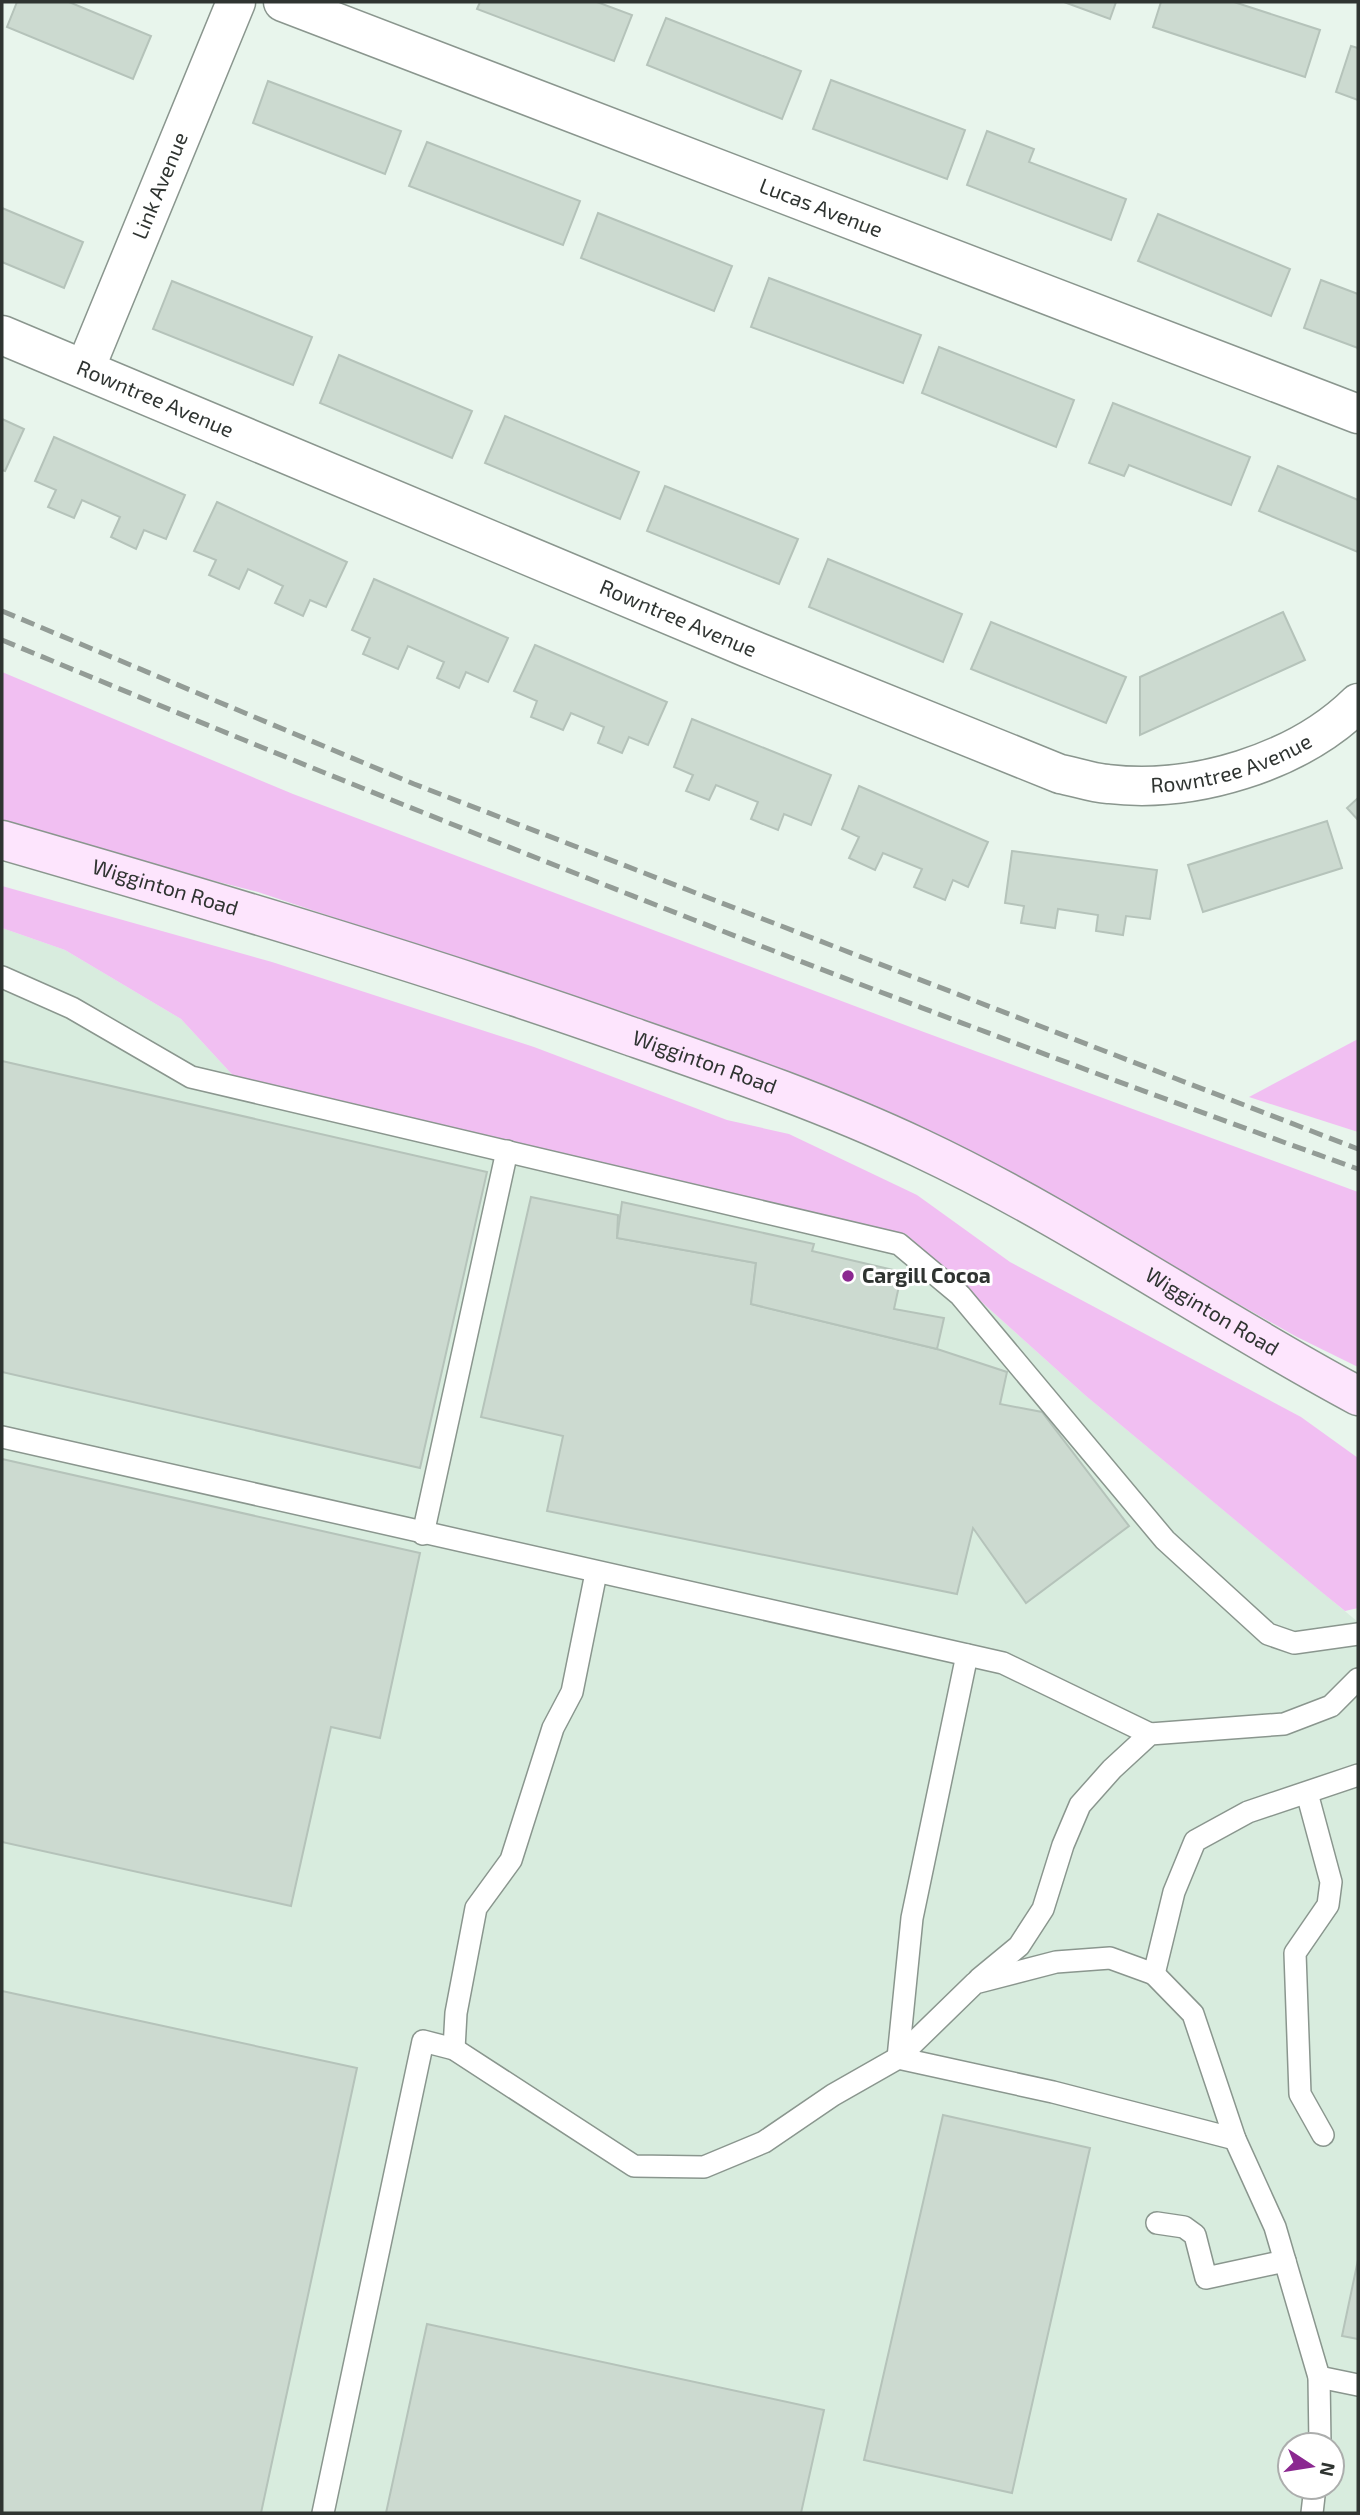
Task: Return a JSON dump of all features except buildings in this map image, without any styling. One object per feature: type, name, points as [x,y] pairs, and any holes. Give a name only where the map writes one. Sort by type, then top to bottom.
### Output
[{"type":"main road","name":"Wigginton Road","points":[[2,840],[275,919],[546,1006],[746,1077],[919,1147],[1088,1235],[1358,1396]]},
{"type":"street","name":"Link Avenue","points":[[85,369],[236,2]]},
{"type":"street","name":"Lucas Avenue","points":[[283,2],[1358,414]]},
{"type":"street","name":"Rowntree Avenue","points":[[2,335],[735,642],[1060,774],[1108,785],[1149,785],[1206,778],[1239,770],[1278,755],[1311,737],[1358,703]]},
{"type":"lane","points":[[2,977],[72,1008],[191,1077],[900,1244],[960,1295],[1165,1540],[1268,1634],[1294,1643],[1358,1634]]},
{"type":"lane","points":[[423,1534],[507,1152]]},
{"type":"lane","points":[[2,1437],[1003,1663],[1150,1734],[1284,1724],[1331,1706],[1358,1679]]},
{"type":"lane","points":[[454,2049],[456,2013],[476,1908],[511,1860],[553,1728],[572,1692],[596,1573]]},
{"type":"lane","points":[[898,2058],[912,1918],[967,1656]]},
{"type":"lane","points":[[323,2513],[423,2041],[454,2049],[542,2109],[634,2166],[704,2167],[764,2142],[834,2095],[898,2058],[975,1983],[1019,1946],[1043,1909],[1063,1845],[1080,1805],[1112,1769],[1150,1734]]},
{"type":"lane","points":[[1154,1974],[1174,1892],[1195,1841],[1248,1812],[1358,1775]]},
{"type":"lane","points":[[1307,1793],[1331,1882],[1328,1905],[1295,1953],[1300,2094],[1323,2135]]},
{"type":"lane","points":[[975,1983],[1056,1962],[1110,1958],[1154,1974],[1193,2014],[1235,2139],[1275,2227],[1319,2377],[1320,2431]]},
{"type":"lane","points":[[898,2058],[1053,2092],[1235,2139]]},
{"type":"lane","points":[[1157,2223],[1184,2227],[1195,2235],[1206,2278],[1285,2261]]},
{"type":"lane","points":[[1319,2377],[1358,2385]]},
{"type":"shaded area","points":[[2,672],[293,794],[913,1028],[1358,1192],[1358,1367],[1297,1337],[1035,1189],[607,1009],[258,892],[2,827]]},
{"type":"shaded area","points":[[2,886],[272,962],[534,1047],[727,1120],[789,1134],[917,1195],[1010,1262],[1301,1417],[1358,1458],[1358,1608],[1345,1611],[1324,1594],[1086,1396],[906,1234],[239,1082],[181,1019],[65,950],[2,928]]},
{"type":"shaded area","points":[[2,928],[65,950],[181,1019],[239,1082],[906,1234],[1086,1396],[1358,1622],[1358,2513],[2,2513]]},
{"type":"shaded area","points":[[1358,1039],[1358,1132],[1249,1097]]},
{"type":"railway","points":[[2,611],[414,784],[1358,1149]]},
{"type":"railway","points":[[2,640],[507,846],[846,979],[1358,1169]]},
{"type":"place","name":"Cargill Cocoa","points":[[848,1276]]}]
